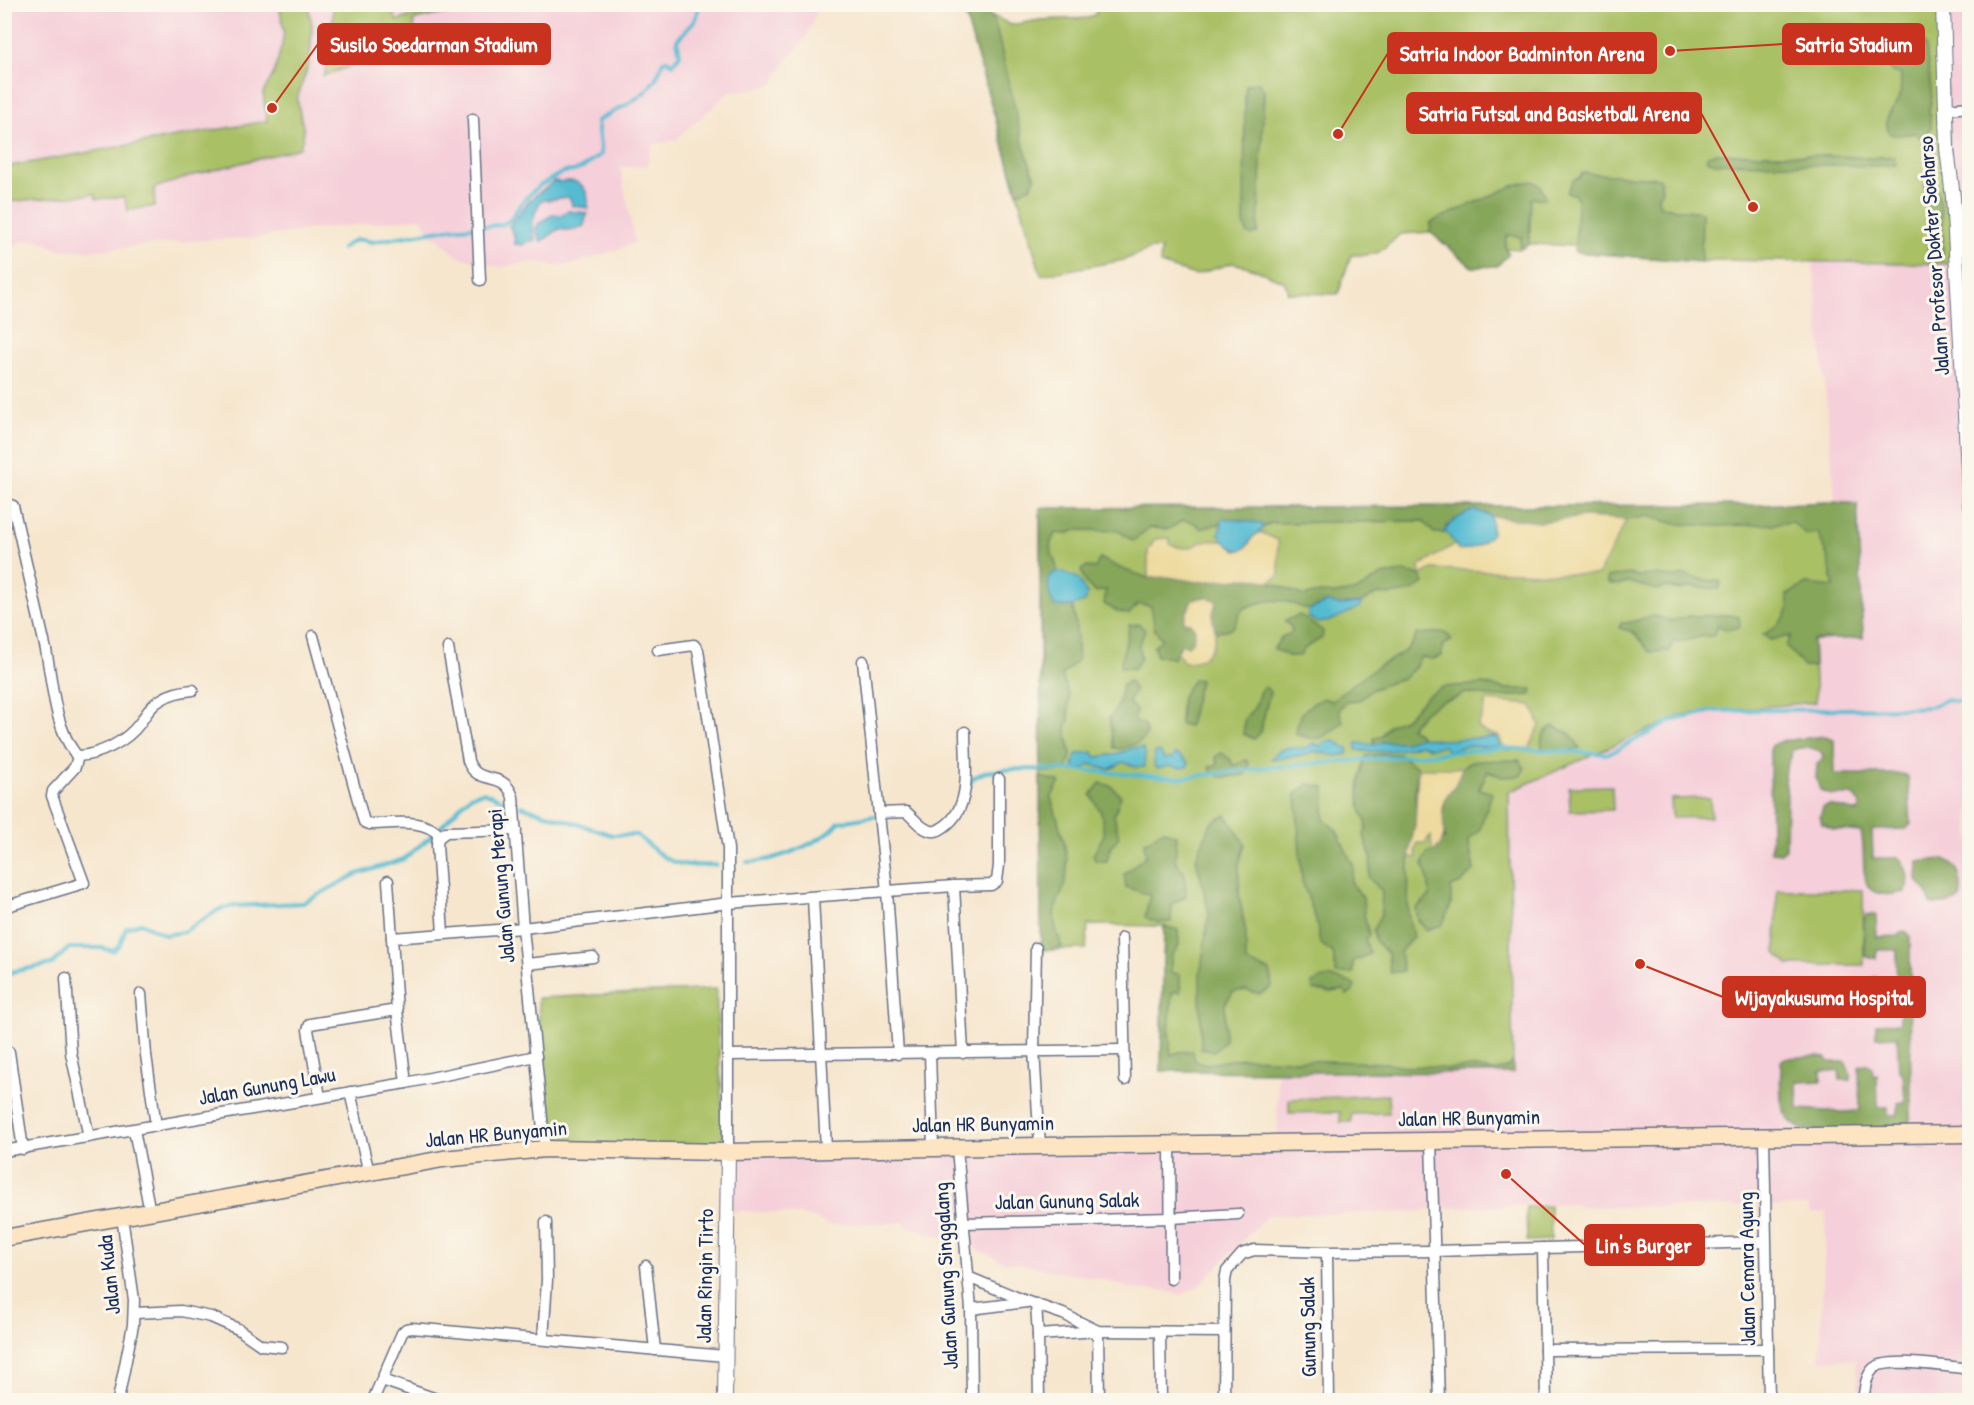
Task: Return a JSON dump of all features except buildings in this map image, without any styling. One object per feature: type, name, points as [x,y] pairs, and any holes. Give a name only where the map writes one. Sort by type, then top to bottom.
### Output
[{"type":"main road","name":"Jalan HR Bunyamin","points":[[4,1238],[442,1159],[545,1149],[728,1152],[1970,1134]]},
{"type":"street","name":"Jalan Profesor Dokter Soeharso","points":[[1943,4],[1947,149],[1953,197],[1970,506]]},
{"type":"street","points":[[1946,110],[1970,107]]},
{"type":"street","points":[[473,119],[480,280]]},
{"type":"street","points":[[4,503],[13,507],[41,628],[60,725],[67,742],[78,756]]},
{"type":"street","points":[[313,636],[363,822],[422,825],[437,834],[516,830]]},
{"type":"street","points":[[658,650],[694,645],[698,650],[728,849],[728,1152]]},
{"type":"street","name":"Jalan Gunung Merapi","points":[[448,648],[471,770],[476,774],[505,782],[510,787],[513,797],[523,928],[545,1149]]},
{"type":"street","points":[[863,661],[887,891],[898,1054]]},
{"type":"street","points":[[78,756],[90,754],[120,741],[139,725],[154,704],[162,698],[193,690]]},
{"type":"street","points":[[879,813],[906,812],[924,828],[931,831],[939,830],[957,815],[965,788],[965,732]]},
{"type":"street","points":[[4,907],[84,883],[52,796],[53,791],[75,767],[78,756]]},
{"type":"street","points":[[392,938],[523,928],[729,903],[991,885],[997,881],[999,865],[999,779]]},
{"type":"street","points":[[437,834],[443,933]]},
{"type":"street","points":[[388,881],[397,1010],[406,1083]]},
{"type":"street","points":[[954,886],[963,1053]]},
{"type":"street","points":[[813,898],[826,1149]]},
{"type":"street","points":[[1122,938],[1125,1080]]},
{"type":"street","points":[[1036,948],[1034,1051],[1040,1146]]},
{"type":"street","points":[[527,964],[593,957]]},
{"type":"street","points":[[66,978],[70,1053],[89,1137]]},
{"type":"street","points":[[141,994],[146,1055],[156,1126]]},
{"type":"street","points":[[320,1097],[308,1030],[310,1024],[397,1010]]},
{"type":"street","points":[[728,1055],[1123,1050]]},
{"type":"street","points":[[9,1052],[23,1149]]},
{"type":"street","points":[[930,1053],[933,1148]]},
{"type":"street","name":"Jalan Gunung Lawu","points":[[4,1151],[406,1083],[536,1056]]},
{"type":"street","points":[[350,1092],[369,1173]]},
{"type":"street","points":[[134,1130],[150,1212]]},
{"type":"street","name":"Jalan Cemara Agung","points":[[1764,1136],[1768,1401]]},
{"type":"street","points":[[1431,1141],[1439,1401]]},
{"type":"street","name":"Jalan Gunung Salak","points":[[1170,1145],[1171,1279]]},
{"type":"street","name":"Jalan Gunung Singgalang","points":[[957,1148],[970,1309],[972,1401]]},
{"type":"street","name":"Jalan Ringin Tirto","points":[[725,1401],[728,1152]]},
{"type":"street","name":"Jalan Gunung Salak","points":[[963,1223],[1171,1218],[1238,1214]]},
{"type":"street","name":"Jalan Kuda","points":[[118,1401],[134,1313],[122,1217]]},
{"type":"street","points":[[543,1339],[547,1280],[546,1221]]},
{"type":"street","points":[[1224,1401],[1224,1280],[1227,1271],[1242,1254],[1254,1250],[1434,1251],[1765,1242]]},
{"type":"street","points":[[1543,1248],[1546,1401]]},
{"type":"street","name":"Gunung Salak","points":[[1327,1252],[1329,1401]]},
{"type":"street","points":[[646,1266],[655,1350]]},
{"type":"street","points":[[968,1277],[1063,1314],[1098,1331]]},
{"type":"street","points":[[970,1309],[1032,1303]]},
{"type":"street","points":[[1032,1303],[1038,1335],[1039,1401]]},
{"type":"street","points":[[134,1313],[181,1311],[211,1317],[238,1329],[261,1345],[282,1347]]},
{"type":"street","points":[[373,1401],[406,1329],[412,1328],[725,1356]]},
{"type":"street","points":[[1038,1335],[1098,1331],[1223,1332]]},
{"type":"street","points":[[1098,1331],[1099,1401]]},
{"type":"street","points":[[1160,1333],[1161,1401]]},
{"type":"street","points":[[1545,1350],[1768,1349]]},
{"type":"street","points":[[1863,1401],[1869,1375],[1876,1366],[1909,1364],[1970,1369]]},
{"type":"street","points":[[382,1380],[439,1401]]},
{"type":"shaded area","points":[[5,5],[819,5],[805,40],[786,61],[773,84],[730,92],[675,140],[652,145],[647,166],[620,167],[635,243],[572,265],[555,266],[537,261],[501,267],[459,257],[428,231],[422,218],[314,229],[254,238],[96,250],[59,250],[42,241],[25,240],[5,250]]},
{"type":"shaded area","points":[[1941,5],[1969,5],[1969,265],[1956,264],[1970,527],[1969,1400],[1860,1400],[1855,1359],[1820,1360],[1826,1212],[1811,1214],[1809,1206],[1602,1207],[1578,1206],[1575,1203],[1445,1208],[1416,1212],[1268,1215],[1197,1287],[1182,1295],[1160,1290],[1138,1290],[1104,1280],[1002,1261],[964,1243],[905,1226],[905,1222],[828,1225],[812,1217],[800,1215],[727,1212],[728,1152],[1278,1143],[1277,1072],[1513,1073],[1509,792],[1682,715],[1816,701],[1813,640],[1836,504],[1813,262],[1956,263]]},
{"type":"green space","points":[[1097,4],[1941,5],[1956,264],[1714,260],[1701,262],[1575,252],[1575,246],[1529,244],[1520,249],[1506,248],[1508,254],[1497,266],[1472,267],[1430,232],[1400,234],[1379,252],[1368,255],[1351,255],[1338,294],[1288,293],[1285,282],[1249,267],[1232,263],[1195,275],[1160,264],[1161,249],[1150,249],[1124,260],[1041,275],[964,11],[981,10],[1011,25],[1040,20],[1089,18],[1096,14]]},
{"type":"green space","points":[[279,5],[308,5],[312,25],[309,63],[297,99],[304,132],[300,148],[194,175],[154,188],[155,206],[128,211],[124,197],[96,199],[95,194],[5,202],[5,167],[267,121],[263,93],[274,73],[284,32]]},
{"type":"green space","points":[[333,5],[390,5],[397,21],[422,12],[419,5],[471,5],[457,11],[413,21],[418,42],[323,76],[327,67]]},
{"type":"green space","points":[[981,10],[992,16],[997,31],[1024,147],[1035,178],[1030,188],[1017,192],[964,11]]},
{"type":"green space","points":[[1887,35],[1922,40],[1926,47],[1932,97],[1929,110],[1931,127],[1927,136],[1920,137],[1916,133],[1893,135],[1887,128],[1887,118],[1900,96],[1901,74],[1892,72],[1882,56]]},
{"type":"green space","points":[[1258,82],[1264,90],[1258,233],[1251,235],[1247,233],[1244,223],[1245,92],[1246,85]]},
{"type":"green space","points":[[1715,153],[1894,157],[1896,165],[1716,163],[1706,160],[1708,155]]},
{"type":"green space","points":[[1582,173],[1660,178],[1662,190],[1658,196],[1662,207],[1702,212],[1701,262],[1575,252],[1577,200],[1575,195],[1567,192],[1573,180],[1579,178]]},
{"type":"green space","points":[[1532,181],[1541,188],[1545,199],[1531,198],[1529,244],[1520,249],[1521,237],[1507,235],[1505,248],[1509,254],[1497,266],[1472,267],[1430,232],[1431,222],[1515,185]]},
{"type":"green space","points":[[1932,181],[1941,208],[1943,242],[1941,260],[1931,261],[1928,251],[1930,228],[1924,185]]},
{"type":"green space","points":[[1831,502],[1857,504],[1863,638],[1813,640],[1816,702],[1682,715],[1509,792],[1513,1073],[1161,1071],[1164,926],[1088,925],[1086,949],[1041,950],[1040,508],[1761,505]]},
{"type":"green space","points":[[1831,502],[1857,504],[1863,638],[1813,640],[1814,667],[1804,667],[1786,646],[1791,636],[1770,640],[1763,635],[1784,619],[1788,609],[1787,595],[1806,584],[1834,587],[1828,558],[1818,533],[1806,534],[1792,522],[1718,526],[1675,524],[1648,516],[1627,520],[1586,517],[1539,522],[1491,516],[1486,513],[1447,526],[1444,533],[1434,533],[1423,521],[1271,523],[1264,527],[1259,523],[1224,518],[1220,524],[1202,529],[1193,522],[1183,520],[1169,529],[1149,528],[1133,541],[1119,531],[1076,530],[1066,534],[1056,533],[1050,548],[1057,571],[1049,577],[1062,607],[1072,606],[1076,625],[1078,660],[1062,675],[1069,695],[1069,721],[1066,728],[1071,755],[1066,771],[1041,772],[1040,508],[1761,505]]},
{"type":"green space","points":[[1100,558],[1148,578],[1169,577],[1197,582],[1251,578],[1270,582],[1304,596],[1357,591],[1382,575],[1403,572],[1420,575],[1424,583],[1412,591],[1392,595],[1377,594],[1361,603],[1339,605],[1328,603],[1309,610],[1284,601],[1259,603],[1242,609],[1232,628],[1216,632],[1205,597],[1192,600],[1183,622],[1191,623],[1195,630],[1193,641],[1188,646],[1182,644],[1173,659],[1168,656],[1157,656],[1154,646],[1162,639],[1155,630],[1151,606],[1138,604],[1129,614],[1119,612],[1104,604],[1106,590],[1095,592],[1085,582],[1081,570],[1086,567],[1095,568]]},
{"type":"green space","points":[[1631,574],[1674,577],[1686,575],[1721,582],[1719,589],[1689,587],[1681,590],[1667,587],[1657,590],[1628,582],[1618,585],[1608,583],[1607,577]]},
{"type":"green space","points":[[1300,615],[1323,631],[1322,638],[1305,648],[1300,656],[1288,656],[1274,649],[1281,637],[1292,633],[1291,627],[1284,621]]},
{"type":"green space","points":[[1730,615],[1739,617],[1740,627],[1726,630],[1718,625],[1713,636],[1674,641],[1670,651],[1650,652],[1633,632],[1619,628],[1621,623],[1656,616],[1671,621],[1690,616]]},
{"type":"green space","points":[[1139,624],[1145,630],[1139,645],[1141,658],[1134,669],[1120,667],[1129,625]]},
{"type":"green space","points":[[1441,632],[1447,634],[1452,640],[1442,646],[1442,656],[1432,659],[1421,657],[1405,677],[1371,690],[1359,700],[1346,701],[1339,710],[1343,722],[1326,735],[1311,738],[1296,734],[1301,716],[1312,704],[1324,698],[1331,701],[1374,669],[1405,651],[1417,634]]},
{"type":"green space","points":[[1194,679],[1200,680],[1189,726],[1180,724],[1181,705],[1185,692]]},
{"type":"green space","points":[[1129,681],[1135,690],[1129,703],[1136,710],[1134,720],[1144,724],[1147,734],[1140,742],[1121,749],[1114,748],[1109,717],[1117,708],[1122,686]]},
{"type":"green space","points":[[1483,684],[1505,689],[1532,689],[1531,695],[1497,697],[1465,693],[1425,711],[1410,728],[1421,737],[1406,742],[1382,742],[1374,745],[1374,738],[1381,736],[1389,725],[1406,718],[1427,696],[1443,687]]},
{"type":"green space","points":[[1265,687],[1270,692],[1260,733],[1254,739],[1244,734],[1244,720],[1255,707],[1260,691]]},
{"type":"green space","points":[[1553,726],[1571,734],[1580,748],[1565,752],[1542,749],[1543,735]]},
{"type":"green space","points":[[1825,736],[1834,739],[1835,774],[1903,774],[1908,777],[1911,824],[1906,829],[1872,830],[1873,858],[1899,858],[1907,874],[1905,892],[1888,895],[1876,893],[1865,879],[1861,832],[1833,829],[1822,824],[1820,816],[1823,807],[1830,805],[1857,812],[1860,809],[1855,797],[1832,795],[1820,790],[1816,778],[1817,764],[1823,758],[1822,753],[1816,750],[1804,748],[1792,750],[1784,774],[1787,795],[1786,849],[1781,853],[1771,852],[1770,751],[1772,745],[1781,741]]},
{"type":"green space","points":[[1222,753],[1231,760],[1233,766],[1245,760],[1248,761],[1249,769],[1244,775],[1224,777],[1215,775],[1209,767],[1218,764],[1215,757]]},
{"type":"green space","points":[[1399,754],[1418,768],[1415,794],[1416,821],[1409,855],[1408,913],[1413,937],[1400,952],[1403,971],[1390,973],[1388,954],[1375,941],[1373,930],[1381,914],[1382,891],[1369,878],[1371,857],[1364,836],[1367,824],[1360,799],[1360,781],[1366,756]]},
{"type":"green space","points":[[1519,760],[1525,768],[1520,776],[1502,777],[1488,771],[1479,789],[1492,793],[1479,831],[1468,840],[1474,870],[1461,883],[1451,887],[1451,905],[1442,925],[1426,930],[1418,920],[1416,908],[1430,896],[1423,862],[1428,852],[1432,852],[1445,838],[1442,818],[1445,799],[1456,783],[1462,768],[1472,761]]},
{"type":"green space","points":[[1040,777],[1060,782],[1051,798],[1062,834],[1067,871],[1066,881],[1054,916],[1062,947],[1055,950],[1041,950]]},
{"type":"green space","points":[[1100,783],[1111,786],[1121,796],[1114,815],[1119,837],[1111,846],[1107,861],[1096,861],[1093,855],[1104,835],[1101,812],[1091,795]]},
{"type":"green space","points":[[1308,784],[1325,787],[1324,819],[1336,830],[1354,867],[1351,882],[1363,898],[1369,935],[1365,939],[1370,954],[1353,961],[1353,973],[1336,974],[1333,953],[1320,943],[1316,920],[1302,881],[1296,794]]},
{"type":"green space","points":[[1612,786],[1613,810],[1570,811],[1569,787]]},
{"type":"green space","points":[[1710,798],[1711,817],[1672,818],[1671,799]]},
{"type":"green space","points":[[1226,815],[1245,844],[1239,864],[1239,895],[1246,933],[1246,962],[1270,971],[1272,987],[1260,994],[1246,990],[1233,992],[1225,1004],[1225,1040],[1215,1051],[1201,1049],[1200,976],[1209,913],[1196,858],[1211,823]]},
{"type":"green space","points":[[1163,830],[1177,836],[1175,860],[1185,874],[1186,896],[1172,904],[1171,922],[1155,921],[1145,917],[1150,895],[1126,887],[1124,874],[1146,856],[1144,843]]},
{"type":"green space","points":[[1942,859],[1953,864],[1959,874],[1960,899],[1945,904],[1930,903],[1927,892],[1917,880],[1918,862]]},
{"type":"green space","points":[[1777,890],[1863,890],[1864,965],[1788,965],[1776,953]]},
{"type":"green space","points":[[1866,915],[1876,916],[1877,937],[1897,936],[1903,931],[1910,936],[1911,1116],[1908,1127],[1806,1131],[1796,1126],[1784,1111],[1780,1082],[1781,1061],[1785,1058],[1818,1056],[1826,1058],[1828,1062],[1845,1062],[1851,1074],[1851,1080],[1840,1080],[1839,1071],[1821,1071],[1821,1081],[1797,1082],[1798,1109],[1837,1112],[1860,1110],[1859,1067],[1868,1064],[1872,1067],[1873,1076],[1877,1075],[1878,1107],[1888,1107],[1888,1116],[1898,1116],[1898,1103],[1905,1102],[1903,1074],[1899,1071],[1897,1036],[1876,1037],[1876,1024],[1900,1023],[1900,993],[1869,993],[1866,988],[1867,980],[1876,977],[1876,982],[1896,982],[1897,950],[1877,950],[1876,958],[1865,956],[1864,920]]},
{"type":"green space","points":[[1164,926],[1178,930],[1179,945],[1171,957],[1171,973],[1180,974],[1180,992],[1172,992],[1169,1032],[1171,1055],[1193,1051],[1195,1061],[1207,1064],[1242,1058],[1387,1063],[1449,1069],[1471,1067],[1492,1071],[1507,1068],[1512,1061],[1513,1073],[1161,1071]]},
{"type":"green space","points":[[1323,978],[1340,979],[1355,986],[1352,993],[1346,995],[1344,990],[1331,992],[1313,990],[1312,983]]},
{"type":"green space","points":[[716,989],[724,1145],[546,1153],[538,998]]},
{"type":"green space","points":[[1388,1095],[1389,1113],[1351,1114],[1351,1122],[1340,1122],[1340,1112],[1289,1113],[1289,1099]]},
{"type":"green space","points":[[1550,1206],[1551,1240],[1527,1241],[1526,1207]]},
{"type":"sand","points":[[1491,516],[1539,522],[1586,517],[1627,520],[1598,575],[1433,569],[1420,575],[1419,566],[1455,544],[1459,550],[1492,533]]},
{"type":"sand","points":[[1260,532],[1278,540],[1279,575],[1270,582],[1251,578],[1197,582],[1169,577],[1148,578],[1148,551],[1155,539],[1169,538],[1171,545],[1183,548],[1194,546],[1202,541],[1223,541],[1236,550],[1248,545],[1253,536]]},
{"type":"sand","points":[[1205,597],[1217,601],[1213,615],[1215,632],[1213,646],[1206,655],[1196,661],[1184,662],[1177,653],[1182,644],[1188,646],[1193,641],[1195,630],[1191,623],[1183,622],[1192,600]]},
{"type":"sand","points":[[1487,701],[1531,705],[1540,725],[1528,749],[1505,750],[1499,736],[1486,733],[1478,727]]},
{"type":"sand","points":[[1418,768],[1462,768],[1456,783],[1444,801],[1442,842],[1432,852],[1431,836],[1426,843],[1417,843],[1415,851],[1417,857],[1414,858],[1409,855],[1415,825]]},
{"type":"water","points":[[554,181],[574,181],[582,186],[587,193],[588,208],[572,206],[571,200],[567,197],[541,201],[534,220],[535,241],[528,241],[524,245],[515,244],[514,235],[509,226],[530,200]]},
{"type":"water","points":[[567,211],[587,213],[584,226],[572,230],[559,229],[541,242],[536,229],[539,223],[553,214],[561,215]]},
{"type":"water","points":[[1475,510],[1491,516],[1492,533],[1477,546],[1459,550],[1447,533],[1444,533],[1453,521]]},
{"type":"water","points":[[1223,518],[1259,523],[1264,527],[1248,545],[1240,550],[1228,545],[1219,534]]},
{"type":"water","points":[[1057,571],[1078,578],[1087,594],[1085,602],[1072,606],[1054,606],[1048,581],[1049,577]]},
{"type":"water","points":[[1329,602],[1339,605],[1361,603],[1359,608],[1330,621],[1318,623],[1308,617],[1309,610]]},
{"type":"water","points":[[1421,737],[1441,740],[1496,737],[1500,746],[1466,746],[1448,751],[1444,746],[1429,748],[1421,744],[1389,751],[1356,750],[1357,743],[1374,745],[1382,742],[1406,742]]},
{"type":"water","points":[[1333,740],[1348,749],[1347,754],[1336,756],[1314,751],[1307,755],[1271,759],[1284,749],[1308,747],[1313,743],[1320,746],[1324,742]]},
{"type":"water","points":[[1132,748],[1143,748],[1144,767],[1135,767],[1123,762],[1110,769],[1090,764],[1085,768],[1076,769],[1073,764],[1077,754],[1093,752],[1095,757],[1100,757]]},
{"type":"water","points":[[1155,752],[1160,752],[1164,759],[1173,758],[1176,753],[1189,763],[1187,767],[1169,766],[1157,769],[1154,765]]},
{"type":"waterway","points":[[342,249],[359,240],[371,242],[447,229],[501,225],[509,221],[525,199],[539,186],[563,172],[584,167],[601,154],[597,121],[628,104],[645,91],[653,83],[663,61],[667,60],[673,64],[680,54],[677,40],[694,21],[700,4]]},
{"type":"waterway","points":[[970,784],[973,778],[985,772],[1015,769],[1076,770],[1179,778],[1265,768],[1501,748],[1609,754],[1671,721],[1713,711],[1930,707],[1945,700],[1970,703]]},
{"type":"waterway","points":[[4,977],[11,972],[52,964],[69,948],[103,948],[113,951],[120,944],[126,928],[141,923],[165,935],[183,932],[220,909],[234,906],[303,903],[355,875],[404,859],[436,832],[470,796],[483,792],[506,801]]},
{"type":"waterway","points":[[521,806],[612,835],[637,835],[664,857],[680,864],[716,865]]},
{"type":"waterway","points":[[747,862],[770,859],[797,850],[822,837],[839,822],[876,816]]},
{"type":"place","name":"Satria Stadium","points":[[1670,51]]},
{"type":"place","name":"Susilo Soedarman Stadium","points":[[272,108]]},
{"type":"place","name":"Satria Indoor Badminton Arena","points":[[1338,134]]},
{"type":"place","name":"Satria Futsal and Basketball Arena","points":[[1753,207]]},
{"type":"place","name":"Wijayakusuma Hospital","points":[[1640,964]]},
{"type":"place","name":"Lin's Burger","points":[[1506,1174]]}]
